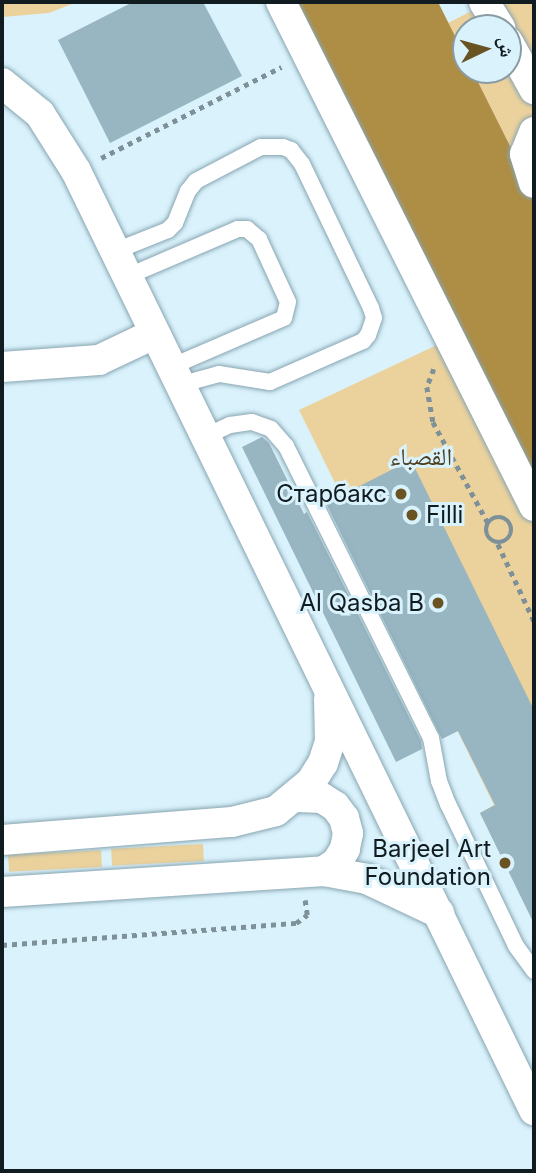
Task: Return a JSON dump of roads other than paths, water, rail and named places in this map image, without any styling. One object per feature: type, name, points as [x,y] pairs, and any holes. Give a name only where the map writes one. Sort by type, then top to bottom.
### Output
[{"type":"street","points":[[281,2],[534,506]]},
{"type":"street","points":[[522,67],[534,89]]},
{"type":"street","points":[[2,83],[40,114],[76,171],[534,1110]]},
{"type":"street","points":[[534,132],[524,154],[534,183]]},
{"type":"street","points":[[2,367],[99,360],[154,334]]},
{"type":"street","points":[[2,839],[243,820],[276,811],[311,782],[330,741],[331,718],[327,685]]},
{"type":"street","points":[[295,797],[322,797],[335,806],[344,818],[348,833],[345,849],[337,862],[313,871]]},
{"type":"street","points":[[2,892],[313,871],[347,874],[388,887],[439,913]]},
{"type":"lane","points":[[120,265],[175,223],[188,191],[196,181],[261,147],[283,146],[291,150],[302,164],[371,308],[374,318],[363,341],[270,382],[219,374],[174,376]]},
{"type":"lane","points":[[120,265],[238,229],[247,229],[259,239],[288,302],[284,318],[174,376]]},
{"type":"lane","points":[[204,437],[230,425],[251,422],[271,429],[286,446],[431,738],[442,793],[516,946],[534,971]]},
{"type":"place","name":"Старбакс","points":[[401,494]]},
{"type":"place","name":"Filli","points":[[412,515]]},
{"type":"place","name":"Al Qasba B","points":[[438,603]]},
{"type":"place","name":"Barjeel Art Foundation","points":[[505,863]]},
{"type":"park label","name":"القصباء","points":[[421,457]]}]
